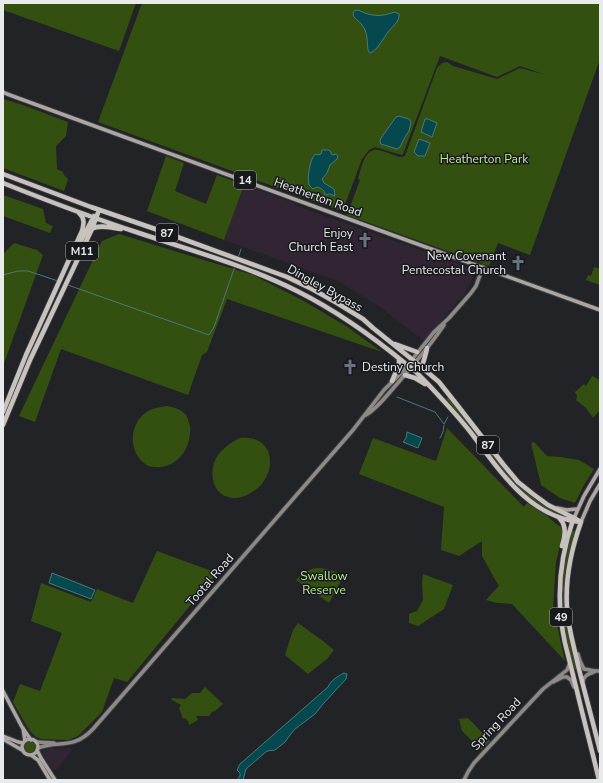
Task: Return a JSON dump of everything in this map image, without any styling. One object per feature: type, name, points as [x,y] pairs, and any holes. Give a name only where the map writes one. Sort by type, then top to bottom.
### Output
[{"type":"highway","name":"Dingley Bypass","points":[[3,174],[99,210],[238,258],[287,277],[337,303],[392,342],[439,382],[502,464],[518,482],[548,505],[573,520]]},
{"type":"highway","name":"Dingley Bypass","points":[[3,183],[95,218],[238,265],[279,282],[323,305],[360,329],[414,370],[470,432],[513,486],[532,503],[558,518],[573,520]]},
{"type":"highway","name":"M11","points":[[69,261],[99,210]]},
{"type":"highway","name":"M11","points":[[3,412],[26,355],[82,231],[84,224],[83,217],[76,211]]},
{"type":"highway","name":"M11","points":[[3,425],[30,360],[92,229],[95,218]]},
{"type":"highway","points":[[92,229],[96,227],[106,227],[138,233]]},
{"type":"highway","points":[[392,342],[417,352]]},
{"type":"highway","points":[[422,368],[427,348]]},
{"type":"highway","points":[[392,381],[399,365],[399,359]]},
{"type":"highway","points":[[405,375],[415,378],[434,391]]},
{"type":"highway","points":[[558,518],[563,523],[565,529],[561,569]]},
{"type":"highway","name":"87","points":[[573,520],[581,522]]},
{"type":"highway","name":"49","points":[[573,520],[565,547],[561,569],[560,609],[565,643],[599,780]]},
{"type":"highway","name":"49","points":[[581,522],[573,547],[568,571],[567,599],[570,628],[600,751]]},
{"type":"main road","name":"Heatherton Road","points":[[4,93],[600,310]]},
{"type":"main road","name":"Tootal Road","points":[[413,361],[427,348],[449,318],[471,293],[476,286],[483,267]]},
{"type":"main road","name":"Tootal Road","points":[[38,749],[45,746],[78,741],[93,729],[365,416],[371,412],[405,375],[417,352],[434,332],[449,318]]},
{"type":"main road","name":"Tootal Road","points":[[365,416],[368,409],[392,381],[409,367]]},
{"type":"main road","name":"49","points":[[573,520],[588,488],[600,469]]},
{"type":"main road","name":"49","points":[[581,522],[590,501],[600,484]]},
{"type":"main road","points":[[548,505],[565,510],[577,510]]},
{"type":"main road","points":[[570,628],[579,660],[584,669],[600,671]]},
{"type":"main road","name":"Spring Road","points":[[464,780],[474,763],[547,685],[567,670],[570,663]]},
{"type":"main road","points":[[583,682],[586,675],[595,671]]},
{"type":"main road","name":"Spring Road","points":[[547,685],[563,677],[568,677],[573,683],[581,706]]},
{"type":"main road","points":[[3,692],[22,727],[31,740]]},
{"type":"main road","points":[[22,727],[24,742],[22,750]]},
{"type":"main road","points":[[3,736],[18,742],[24,742],[28,739],[36,742],[40,757],[55,780]]},
{"type":"main road","points":[[3,739],[22,750],[25,754],[31,755],[38,760],[50,780]]},
{"type":"main road","name":"Tootal Road","points":[[36,742],[61,744]]},
{"type":"main road","points":[[31,755],[35,754],[38,749]]},
{"type":"shaded area","points":[[244,185],[294,203],[294,205],[476,270],[465,294],[424,341],[380,307],[338,281],[224,240]]},
{"type":"shaded area","points":[[50,748],[70,748],[72,750],[57,769],[54,770],[43,755],[43,751]]},
{"type":"green space","points":[[3,3],[136,3],[119,51],[3,10]]},
{"type":"green space","name":"Heatherton Park","points":[[142,3],[600,3],[600,59],[530,255],[498,243],[489,266],[347,215],[360,180],[358,179],[362,165],[369,152],[378,150],[399,157],[405,156],[437,68],[442,63],[447,62],[453,66],[497,79],[520,68],[546,75],[520,66],[497,77],[440,56],[403,154],[402,155],[375,147],[369,150],[362,159],[343,210],[341,211],[98,122]]},
{"type":"green space","points":[[3,99],[68,122],[66,136],[56,146],[57,169],[63,172],[68,179],[64,191],[3,168]]},
{"type":"green space","points":[[166,156],[184,163],[175,191],[206,204],[217,175],[244,185],[224,240],[147,211]]},
{"type":"green space","points":[[3,195],[43,209],[46,223],[53,226],[50,233],[3,216]]},
{"type":"green space","points":[[119,234],[253,275],[302,300],[346,326],[382,352],[227,299],[207,352],[202,355],[188,395],[61,349],[35,422],[19,416],[102,241]]},
{"type":"green space","points":[[14,243],[37,250],[43,255],[3,366],[3,254]]},
{"type":"green space","points":[[594,267],[600,269],[600,285],[586,280],[588,275],[591,276]]},
{"type":"green space","points":[[592,376],[600,380],[600,410],[593,418],[586,408],[576,400],[577,396],[575,392],[584,384],[586,386]]},
{"type":"green space","points":[[448,397],[516,483],[537,501],[568,517],[567,519],[541,506],[522,492],[506,475],[453,409],[446,399]]},
{"type":"green space","points":[[167,406],[179,410],[186,415],[190,426],[189,442],[182,455],[177,460],[163,467],[149,466],[139,458],[133,446],[133,432],[139,419],[144,414],[154,408]]},
{"type":"green space","points":[[447,428],[524,507],[527,503],[564,529],[556,562],[553,608],[565,661],[512,604],[497,603],[486,600],[499,586],[482,556],[482,541],[459,556],[441,550],[444,507],[359,474],[373,438],[436,461]]},
{"type":"green space","points":[[240,438],[253,439],[262,443],[268,450],[270,459],[269,469],[265,479],[259,487],[247,495],[235,498],[227,497],[221,494],[217,489],[212,476],[213,468],[220,452]]},
{"type":"green space","points":[[534,442],[547,456],[579,460],[594,469],[575,503],[560,498],[541,485],[531,443]]},
{"type":"green space","points":[[572,530],[575,531],[568,563],[565,597],[578,669],[573,670],[562,612],[564,571]]},
{"type":"green space","points":[[157,551],[217,573],[127,682],[114,678],[102,712],[78,736],[68,740],[42,739],[36,737],[29,730],[13,702],[20,684],[40,691],[62,633],[31,621],[41,583],[91,602],[97,589],[133,603]]},
{"type":"green space","name":"Swallow Reserve","points":[[311,569],[328,569],[344,575],[329,603],[296,580]]},
{"type":"green space","points":[[423,574],[453,585],[444,609],[418,626],[409,623],[409,614],[417,611],[423,600]]},
{"type":"green space","points":[[298,623],[334,650],[327,659],[308,674],[285,655],[293,630]]},
{"type":"green space","points":[[205,687],[223,704],[209,716],[196,716],[198,720],[189,725],[185,718],[183,719],[179,708],[181,705],[171,698],[185,699],[192,693],[200,693]]},
{"type":"green space","points":[[468,718],[490,741],[481,750],[462,731],[459,719]]},
{"type":"green space","points":[[30,740],[35,742],[37,747],[35,752],[30,754],[25,752],[23,747],[25,742]]},
{"type":"water","points":[[355,10],[376,15],[385,15],[395,12],[399,14],[397,22],[377,48],[371,53],[368,50],[367,37],[364,28],[353,15]]},
{"type":"water","points":[[399,116],[409,119],[411,122],[409,131],[400,147],[397,149],[381,144],[381,138],[396,117]]},
{"type":"water","points":[[425,119],[437,123],[432,137],[421,132]]},
{"type":"water","points":[[419,139],[430,143],[425,156],[418,156],[414,152]]},
{"type":"water","points":[[322,150],[329,150],[332,155],[336,154],[338,156],[337,159],[330,165],[327,173],[322,179],[324,183],[334,189],[335,196],[330,194],[325,195],[321,189],[317,187],[313,189],[309,185],[310,164],[315,154],[321,154]]},
{"type":"water","points":[[407,432],[422,438],[418,448],[403,442],[406,438]]},
{"type":"water","points":[[52,573],[95,590],[91,599],[49,583]]},
{"type":"water","points":[[344,673],[347,674],[346,679],[315,714],[295,729],[285,742],[275,750],[267,751],[246,769],[243,780],[237,780],[240,776],[240,773],[237,770],[240,764],[328,687],[333,680]]},
{"type":"waterway","points":[[238,258],[241,249]]},
{"type":"waterway","points":[[68,285],[209,335],[214,327],[235,266]]},
{"type":"waterway","points":[[3,275],[18,271],[28,271],[58,281]]},
{"type":"waterway","points":[[397,397],[435,412],[444,424],[448,417]]},
{"type":"waterway","points":[[440,438],[444,425]]},
{"type":"place","name":"Enjoy Church East","points":[[365,240]]},
{"type":"place","name":"New Covenant Pentecostal Church","points":[[518,263]]},
{"type":"place","name":"Destiny Church","points":[[350,367]]}]
